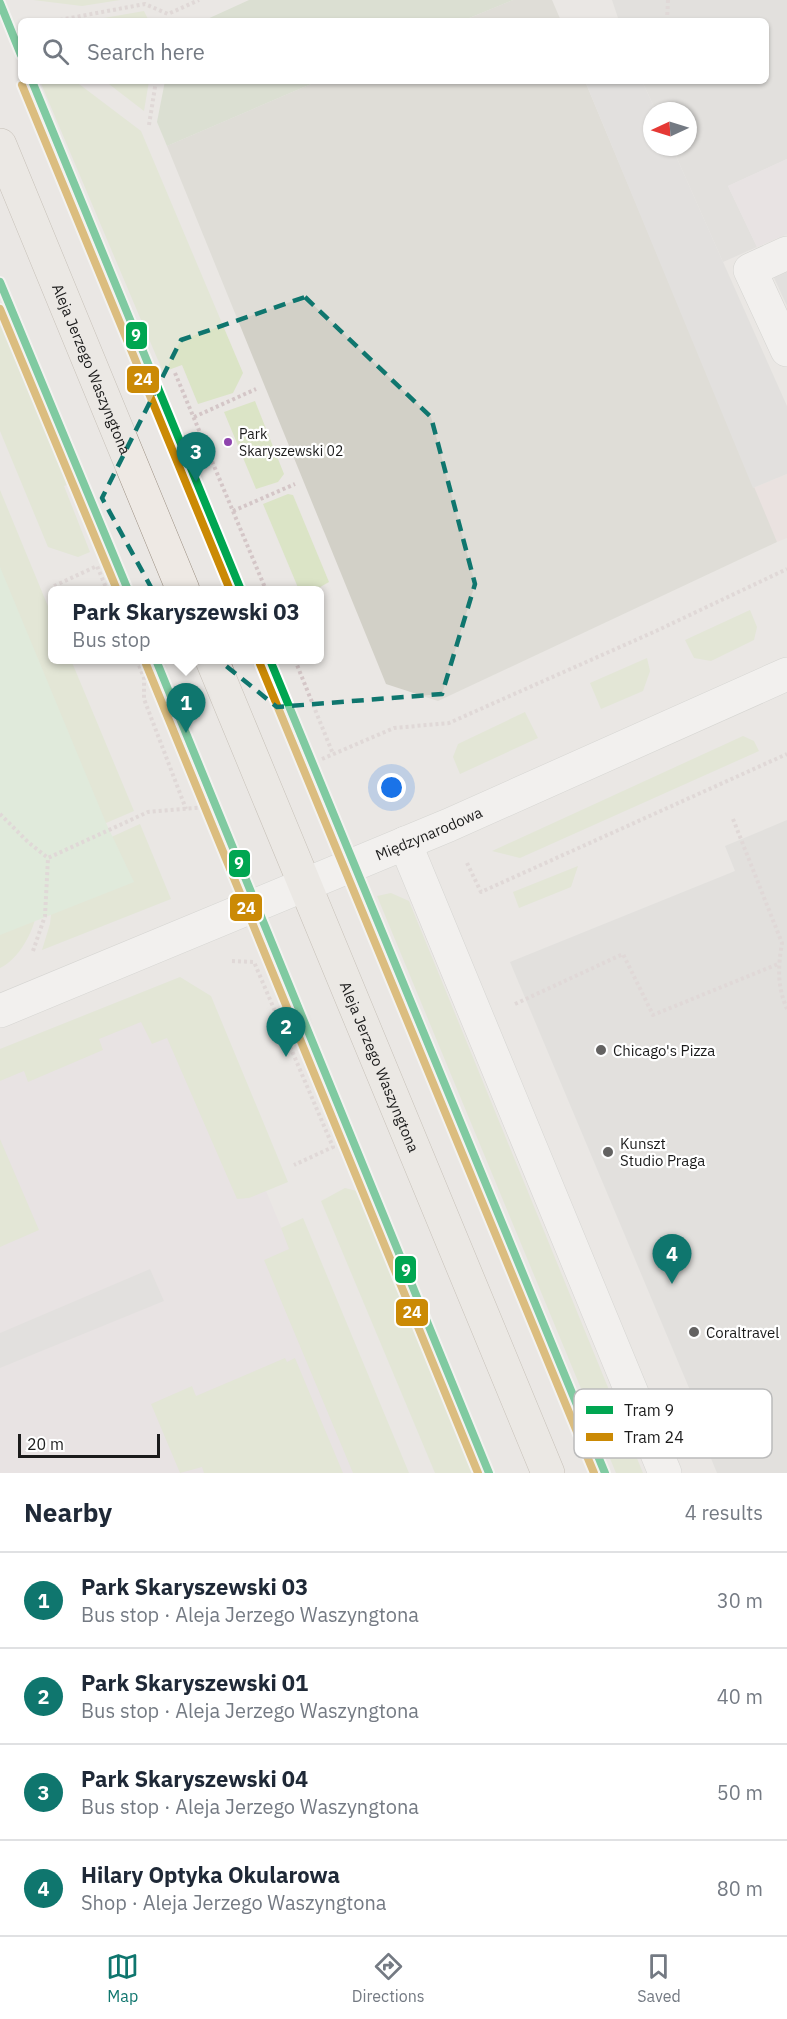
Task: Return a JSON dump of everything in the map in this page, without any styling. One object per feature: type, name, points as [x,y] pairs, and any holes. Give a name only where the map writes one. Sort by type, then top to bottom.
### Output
[{"type":"main road","name":"Aleja Jerzego Waszyngtona","points":[[0,145],[181,586]]},
{"type":"main road","name":"Aleja Jerzego Waszyngtona","points":[[214,664],[548,1473]]},
{"type":"street","points":[[787,254],[750,270],[787,350]]},
{"type":"street","name":"Międzynarodowa","points":[[0,1011],[449,825],[787,674]]},
{"type":"street","points":[[405,843],[630,1389]]},
{"type":"street","points":[[659,1458],[665,1473]]},
{"type":"path","points":[[70,18],[145,4],[168,14],[199,0]]},
{"type":"path","points":[[667,18],[668,0]]},
{"type":"path","points":[[167,18],[168,14]]},
{"type":"path","points":[[148,125],[155,84]]},
{"type":"path","points":[[175,373],[264,586]]},
{"type":"path","points":[[194,417],[256,389]]},
{"type":"path","points":[[232,511],[295,484]]},
{"type":"path","points":[[54,586],[97,566],[105,586]]},
{"type":"path","points":[[322,759],[394,728],[449,723],[656,631],[787,569]]},
{"type":"path","points":[[139,664],[144,678],[144,699],[186,809]]},
{"type":"path","points":[[297,664],[333,753]]},
{"type":"path","points":[[449,825],[481,892],[787,754]]},
{"type":"path","points":[[48,858],[148,812],[205,807]]},
{"type":"path","points":[[0,814],[28,843],[48,858]]},
{"type":"path","points":[[733,819],[782,944],[778,964],[779,991],[787,1009]]},
{"type":"path","points":[[32,956],[45,916],[48,858]]},
{"type":"path","points":[[512,1006],[623,954],[653,1015],[778,964]]},
{"type":"path","points":[[221,961],[254,962],[333,1148],[294,1165]]},
{"type":"highlighted area","points":[[305,297],[431,417],[475,584],[442,694],[277,707],[169,620],[102,498],[181,340]]},
{"type":"shaded area","points":[[513,0],[552,0],[560,18],[469,18]]},
{"type":"shaded area","points":[[612,0],[787,0],[787,159],[728,186],[757,247],[723,262],[676,156],[697,156],[697,102],[652,102],[643,84],[769,84],[769,18],[618,18]]},
{"type":"shaded area","points":[[311,84],[586,84],[777,542],[438,701],[386,684],[167,146]]},
{"type":"shaded area","points":[[586,84],[643,84],[652,102],[643,102],[643,156],[676,156],[787,406],[787,474],[753,488]]},
{"type":"shaded area","points":[[787,159],[787,234],[757,247],[728,186]]},
{"type":"shaded area","points":[[787,258],[787,306],[769,267]]},
{"type":"shaded area","points":[[787,474],[787,538],[777,542],[753,488]]},
{"type":"shaded area","points":[[787,820],[787,1473],[717,1473],[711,1458],[772,1458],[772,1389],[689,1389],[510,962],[735,871],[725,846]]},
{"type":"shaded area","points":[[191,1003],[383,1473],[0,1473],[0,1049]]},
{"type":"shaded area","points":[[150,1269],[164,1301],[0,1368],[0,1333]]},
{"type":"green space","points":[[33,0],[120,0],[82,6]]},
{"type":"green space","points":[[249,0],[513,0],[469,18],[210,18]]},
{"type":"green space","points":[[144,11],[148,18],[104,18]]},
{"type":"green space","points":[[41,84],[79,84],[141,131],[243,373],[233,393],[198,404],[182,365],[163,372]]},
{"type":"green space","points":[[109,84],[148,84],[144,111]]},
{"type":"green space","points":[[164,84],[311,84],[167,146],[157,122]]},
{"type":"green space","points":[[0,310],[72,483],[64,486],[90,552],[78,557],[48,547],[0,431]]},
{"type":"green space","points":[[255,401],[284,474],[278,482],[256,489],[224,412]]},
{"type":"green space","points":[[0,490],[48,606],[48,664],[73,664],[134,811],[106,823],[0,799]]},
{"type":"green space","points":[[288,494],[293,495],[329,582],[322,586],[297,586],[263,504]]},
{"type":"green space","points":[[0,567],[106,823],[134,882],[0,935]]},
{"type":"green space","points":[[750,610],[757,627],[754,640],[711,661],[694,658],[685,640]]},
{"type":"green space","points":[[647,658],[650,671],[643,691],[601,709],[590,683]]},
{"type":"green space","points":[[525,712],[538,738],[460,774],[453,757],[458,744]]},
{"type":"green space","points":[[743,736],[754,741],[759,751],[520,858],[492,851]]},
{"type":"green space","points":[[140,824],[171,899],[42,950],[50,924],[54,888],[76,853]]},
{"type":"green space","points":[[0,827],[32,883],[37,897],[37,906],[36,917],[28,938],[15,956],[0,968]]},
{"type":"green space","points":[[578,866],[571,887],[519,908],[513,892]]},
{"type":"green space","points":[[391,893],[409,901],[609,1389],[581,1389],[377,896]]},
{"type":"green space","points":[[180,977],[211,996],[288,1182],[249,1198],[237,1199],[167,1038],[152,1044],[141,1022],[99,1039],[103,1050],[28,1082],[24,1071],[0,1081],[0,1049]]},
{"type":"green space","points":[[0,1139],[39,1230],[0,1247]]},
{"type":"green space","points":[[345,1188],[361,1192],[480,1473],[435,1473],[321,1201]]},
{"type":"green space","points":[[303,1218],[409,1473],[353,1473],[264,1260],[289,1249],[281,1228]]},
{"type":"green space","points":[[285,1358],[287,1362],[295,1358],[343,1473],[204,1473],[202,1467],[180,1473],[151,1404],[192,1386],[196,1396]]},
{"type":"green space","points":[[610,1458],[637,1458],[643,1473],[616,1473]]},
{"type":"tram line","name":"9","points":[[0,3],[18,48]]},
{"type":"tram line","name":"9","points":[[33,84],[239,586]]},
{"type":"tram line","name":"24","points":[[22,85],[228,586]]},
{"type":"tram line","name":"9","points":[[0,282],[126,586]]},
{"type":"tram line","name":"24","points":[[0,309],[115,586]]},
{"type":"tram line","name":"24","points":[[146,664],[478,1473]]},
{"type":"tram line","name":"9","points":[[158,664],[489,1473]]},
{"type":"tram line","name":"24","points":[[260,664],[574,1425]]},
{"type":"tram line","name":"9","points":[[272,664],[574,1398]]},
{"type":"tram line","name":"24","points":[[588,1458],[594,1473]]},
{"type":"tram line","name":"9","points":[[599,1458],[605,1473]]},
{"type":"place","name":"Park Skaryszewski 02","points":[[228,442]]},
{"type":"place","name":"Park Skaryszewski 04","points":[[196,482]]},
{"type":"place","name":"Park Skaryszewski 03","points":[[186,733]]},
{"type":"place","name":"Chicago's Pizza","points":[[601,1050]]},
{"type":"place","name":"Park Skaryszewski 01","points":[[286,1057]]},
{"type":"place","name":"Kunszt Studio Praga","points":[[608,1152]]},
{"type":"place","name":"Hilary Optyka Okularowa","points":[[672,1284]]},
{"type":"place","name":"Coraltravel","points":[[694,1332]]}]
